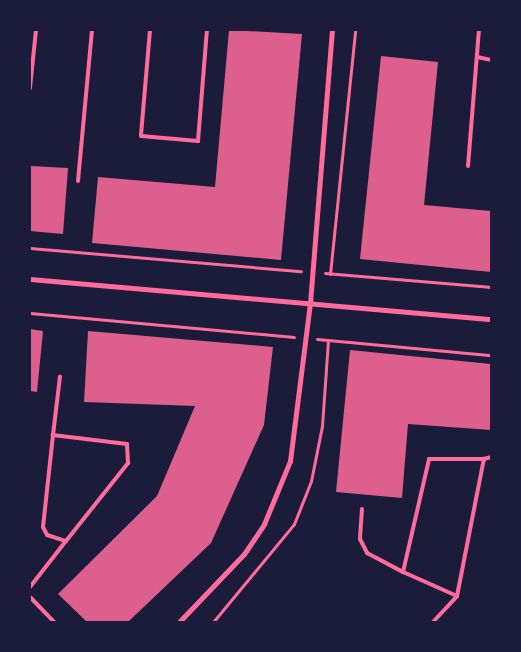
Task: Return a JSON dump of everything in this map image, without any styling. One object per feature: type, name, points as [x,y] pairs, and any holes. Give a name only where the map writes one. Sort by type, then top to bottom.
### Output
[{"type":"street","points":[[179,622],[244,554],[268,516],[290,461],[310,303],[332,30]]},
{"type":"street","points":[[30,279],[491,319]]},
{"type":"lane","points":[[30,88],[36,30]]},
{"type":"lane","points":[[78,181],[92,30]]},
{"type":"lane","points":[[150,30],[141,136],[198,141],[207,30]]},
{"type":"lane","points":[[468,166],[480,30]]},
{"type":"lane","points":[[477,57],[491,60]]},
{"type":"lane","points":[[60,376],[43,527],[47,535],[66,541]]},
{"type":"lane","points":[[30,587],[128,463],[127,444],[53,435]]},
{"type":"lane","points":[[403,572],[429,459],[484,459],[491,457]]},
{"type":"lane","points":[[433,622],[457,596],[484,459]]},
{"type":"lane","points":[[362,509],[360,539],[366,553],[457,596]]},
{"type":"lane","points":[[30,597],[54,622]]},
{"type":"path","points":[[330,274],[355,30]]},
{"type":"path","points":[[30,248],[491,287]]},
{"type":"path","points":[[30,313],[491,356]]},
{"type":"building","points":[[229,30],[302,34],[281,260],[92,243],[98,177],[215,187]]},
{"type":"building","points":[[381,56],[438,62],[424,205],[491,211],[491,272],[360,259]]},
{"type":"building","points":[[30,166],[68,168],[63,234],[30,231]]},
{"type":"building","points":[[30,329],[43,331],[37,392],[30,391]]},
{"type":"building","points":[[88,331],[273,347],[264,425],[211,543],[128,622],[87,622],[58,594],[157,496],[195,406],[84,402]]},
{"type":"building","points":[[350,350],[491,364],[491,430],[408,424],[402,498],[336,492]]}]
